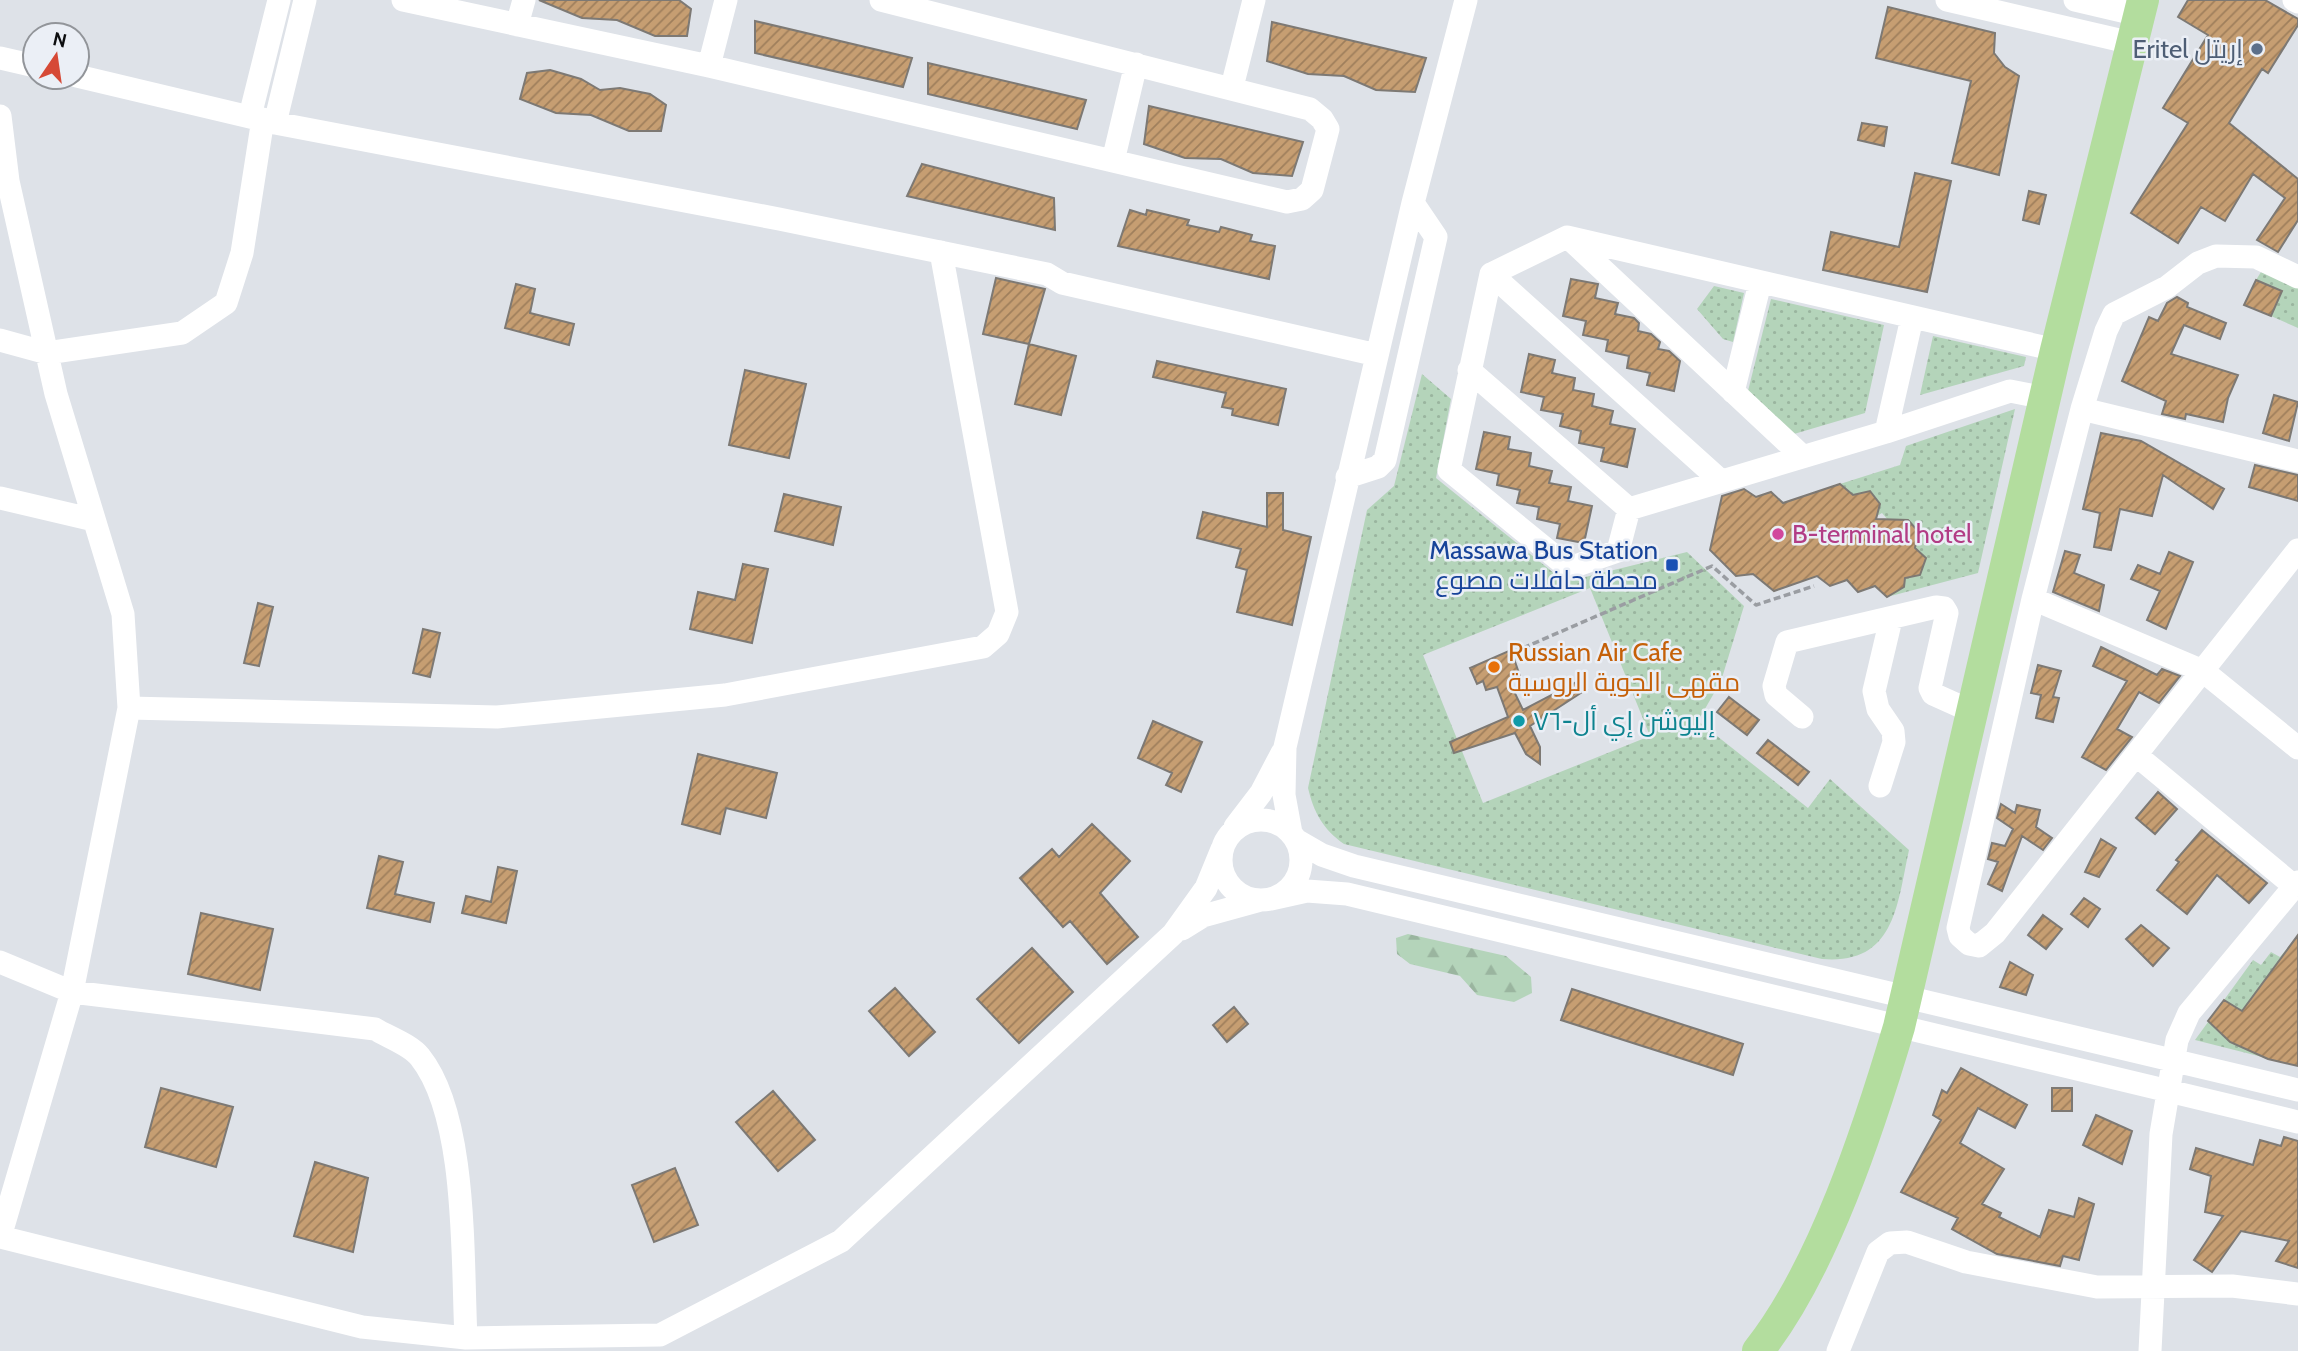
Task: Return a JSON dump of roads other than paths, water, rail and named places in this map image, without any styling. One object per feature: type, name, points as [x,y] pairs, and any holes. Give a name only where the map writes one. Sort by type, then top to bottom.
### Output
[{"type":"highway","points":[[1758,1351],[1801,1285],[1832,1216],[1881,1086],[1902,1012],[2056,349],[2138,19]]},
{"type":"street","points":[[0,340],[47,353],[182,333],[226,303],[243,253],[279,0]]},
{"type":"street","points":[[262,119],[305,0]]},
{"type":"street","points":[[403,0],[709,66],[1287,202],[1302,199],[1312,190],[1328,129],[1322,119],[1310,110],[933,6],[881,0]]},
{"type":"street","points":[[517,25],[524,0]]},
{"type":"street","points":[[709,66],[726,0]]},
{"type":"street","points":[[1232,87],[1254,0]]},
{"type":"street","points":[[1466,0],[1346,477],[1285,747],[1284,795],[1294,836],[1302,858],[1298,876],[1287,891],[1267,899],[1238,893],[1227,881],[1221,866],[1226,842],[1243,823],[1260,819],[1277,822],[1294,836],[1322,855],[1354,866],[1902,1012],[2166,1091],[2298,1122]]},
{"type":"street","points":[[1947,0],[2138,19]]},
{"type":"street","points":[[2074,0],[2138,19]]},
{"type":"street","points":[[0,58],[21,63]]},
{"type":"street","points":[[1113,161],[1136,64]]},
{"type":"street","points":[[91,79],[262,119],[1047,274],[1062,284],[1377,355]]},
{"type":"street","points":[[0,117],[8,181],[47,353],[123,614],[128,708],[72,992],[0,1237],[362,1327],[466,1338],[660,1335],[841,1241],[1173,934],[1206,888],[1226,842],[1261,793],[1285,747]]},
{"type":"street","points":[[1346,477],[1378,467],[1385,460],[1436,237],[1413,203]]},
{"type":"street","points":[[1491,274],[1567,237],[2056,349]]},
{"type":"street","points":[[1567,237],[1802,456]]},
{"type":"street","points":[[128,708],[497,717],[725,695],[983,646],[998,634],[1007,612],[941,252]]},
{"type":"street","points":[[2298,277],[2256,257],[2216,256],[2198,262],[2167,287],[2115,314],[2098,354],[2082,409],[2033,599],[1958,928],[1960,936],[1969,944],[1979,946],[1995,933],[2203,671],[2290,576],[2298,550]]},
{"type":"street","points":[[1491,274],[1449,470],[1569,568],[1618,551],[1629,509]]},
{"type":"street","points":[[1491,274],[1721,481]]},
{"type":"street","points":[[1733,392],[1760,283]]},
{"type":"street","points":[[1886,432],[1912,318]]},
{"type":"street","points":[[1469,370],[1629,509]]},
{"type":"street","points":[[1629,509],[1886,432],[2011,391],[2045,398]]},
{"type":"street","points":[[2082,409],[2298,461]]},
{"type":"street","points":[[0,498],[94,520]]},
{"type":"street","points":[[2033,599],[2203,671],[2298,748]]},
{"type":"street","points":[[1802,717],[1776,695],[1774,686],[1787,642],[1936,607],[1944,608],[1947,613],[1930,688],[1933,694],[1973,712]]},
{"type":"street","points":[[1880,786],[1894,742],[1893,731],[1878,709],[1874,691],[1891,619]]},
{"type":"street","points":[[2136,755],[2294,892],[2189,1013],[2177,1040],[2166,1091],[2161,1133],[2150,1351]]},
{"type":"street","points":[[1173,934],[1203,916],[1267,899],[1307,891],[1348,894],[1902,1012],[2174,1061],[2298,1090]]},
{"type":"street","points":[[0,962],[72,992],[375,1029],[418,1054],[438,1085],[456,1169],[466,1338]]},
{"type":"street","points":[[1838,1351],[1878,1252],[1890,1243],[1907,1242],[1966,1262],[2097,1287],[2232,1286],[2298,1294]]},
{"type":"place","name":"Eritel إريتل","points":[[2257,49]]},
{"type":"place","name":"B-terminal hotel","points":[[1778,534]]},
{"type":"place","name":"Massawa Bus Station محطة حافلات مصوع","points":[[1672,565]]},
{"type":"place","name":"Russian Air Cafe مقهى الجوية الروسية","points":[[1494,667]]},
{"type":"place","name":"إليوشن إي أل-٧٦","points":[[1519,721]]}]
